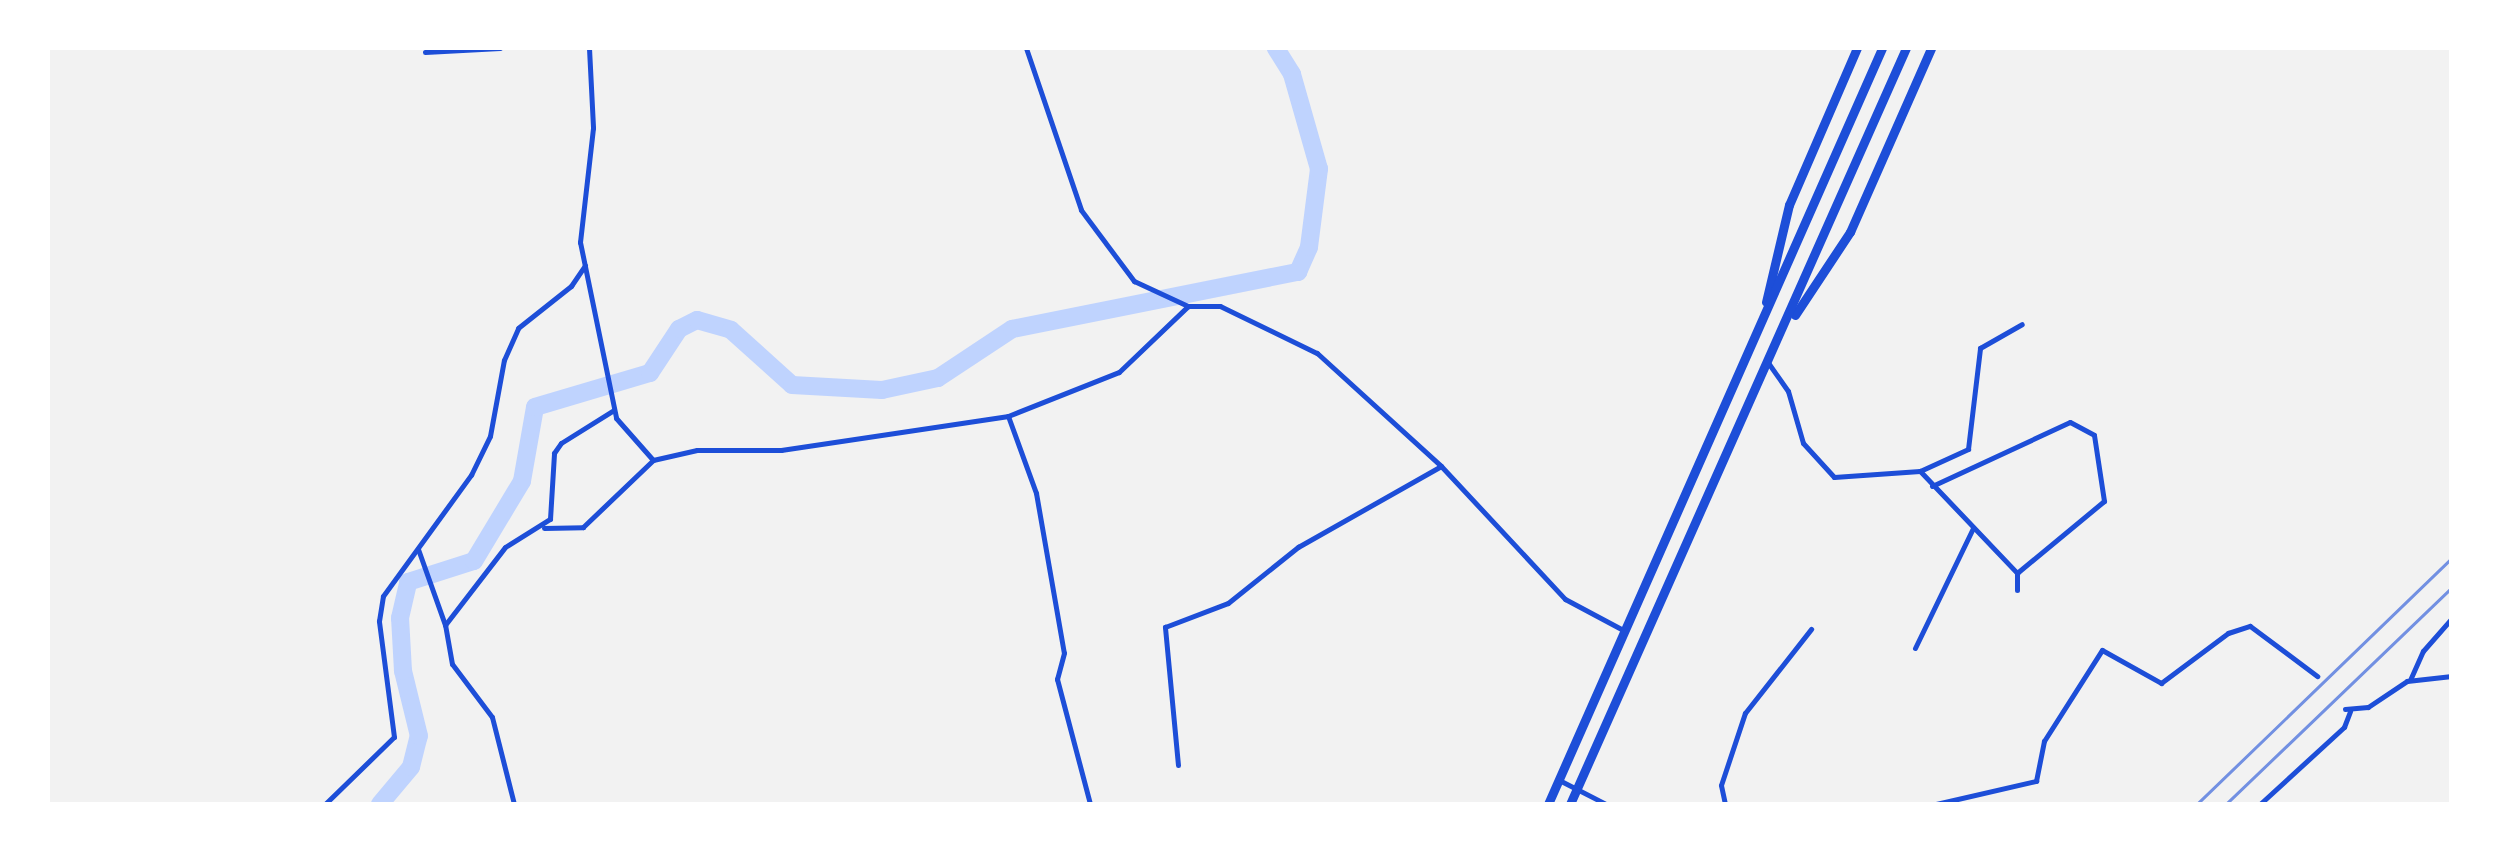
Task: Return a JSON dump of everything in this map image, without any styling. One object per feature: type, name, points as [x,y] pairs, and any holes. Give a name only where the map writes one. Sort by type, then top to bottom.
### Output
[{"type":"highway","points":[[1761,324],[1788,205],[1858,48]]},
{"type":"highway","points":[[1548,804],[1882,48]]},
{"type":"highway","points":[[1570,804],[1783,334],[1906,48]]},
{"type":"highway","points":[[1783,334],[1850,232],[1930,48]]},
{"type":"street","points":[[425,52],[500,48]]},
{"type":"street","points":[[589,48],[594,128],[580,224],[584,265],[620,427],[653,460]]},
{"type":"street","points":[[1026,48],[1081,210],[1134,281],[1188,306],[1242,312],[1317,353],[1441,466],[1564,598],[1625,632]]},
{"type":"street","points":[[325,804],[394,736],[379,621],[383,596],[450,510],[490,436],[504,360],[518,328],[570,286],[584,265]]},
{"type":"street","points":[[445,626],[505,546],[542,528],[583,527],[653,460],[696,450],[781,450],[1008,416],[1119,372],[1188,306]]},
{"type":"street","points":[[1769,364],[1788,390],[1803,443],[1834,477],[1920,470],[1968,449],[1980,348],[2022,324]]},
{"type":"street","points":[[542,528],[552,514],[554,453],[613,406]]},
{"type":"street","points":[[1008,416],[1036,493],[1064,653],[1057,679],[1090,804]]},
{"type":"street","points":[[1932,486],[2070,422],[2094,435],[2104,501],[2017,573]]},
{"type":"street","points":[[1178,765],[1162,639],[1166,627],[1228,603],[1298,548],[1441,466]]},
{"type":"street","points":[[1920,470],[2017,573],[2017,590]]},
{"type":"street","points":[[1915,648],[1973,528]]},
{"type":"street","points":[[418,549],[434,587],[452,664],[492,716],[514,804]]},
{"type":"street","points":[[2410,680],[2423,652],[2452,618]]},
{"type":"street","points":[[1936,804],[2036,781],[2044,741],[2102,650],[2162,682],[2228,633],[2250,626],[2317,676]]},
{"type":"street","points":[[1725,804],[1721,785],[1746,713],[1811,629]]},
{"type":"street","points":[[2260,804],[2344,727],[2348,710],[2410,680],[2452,676]]},
{"type":"street","points":[[1559,780],[1606,804]]},
{"type":"waterway","points":[[380,804],[411,767],[419,736],[403,671],[400,618],[408,582],[474,561],[522,481],[535,407],[650,373],[679,329],[697,320],[731,330],[792,385],[882,390],[938,378],[1012,329],[1298,272],[1309,247],[1319,169],[1292,74],[1276,48]]},
{"type":"railway","points":[[2197,804],[2452,558]]},
{"type":"railway","points":[[2226,804],[2452,587]]}]
